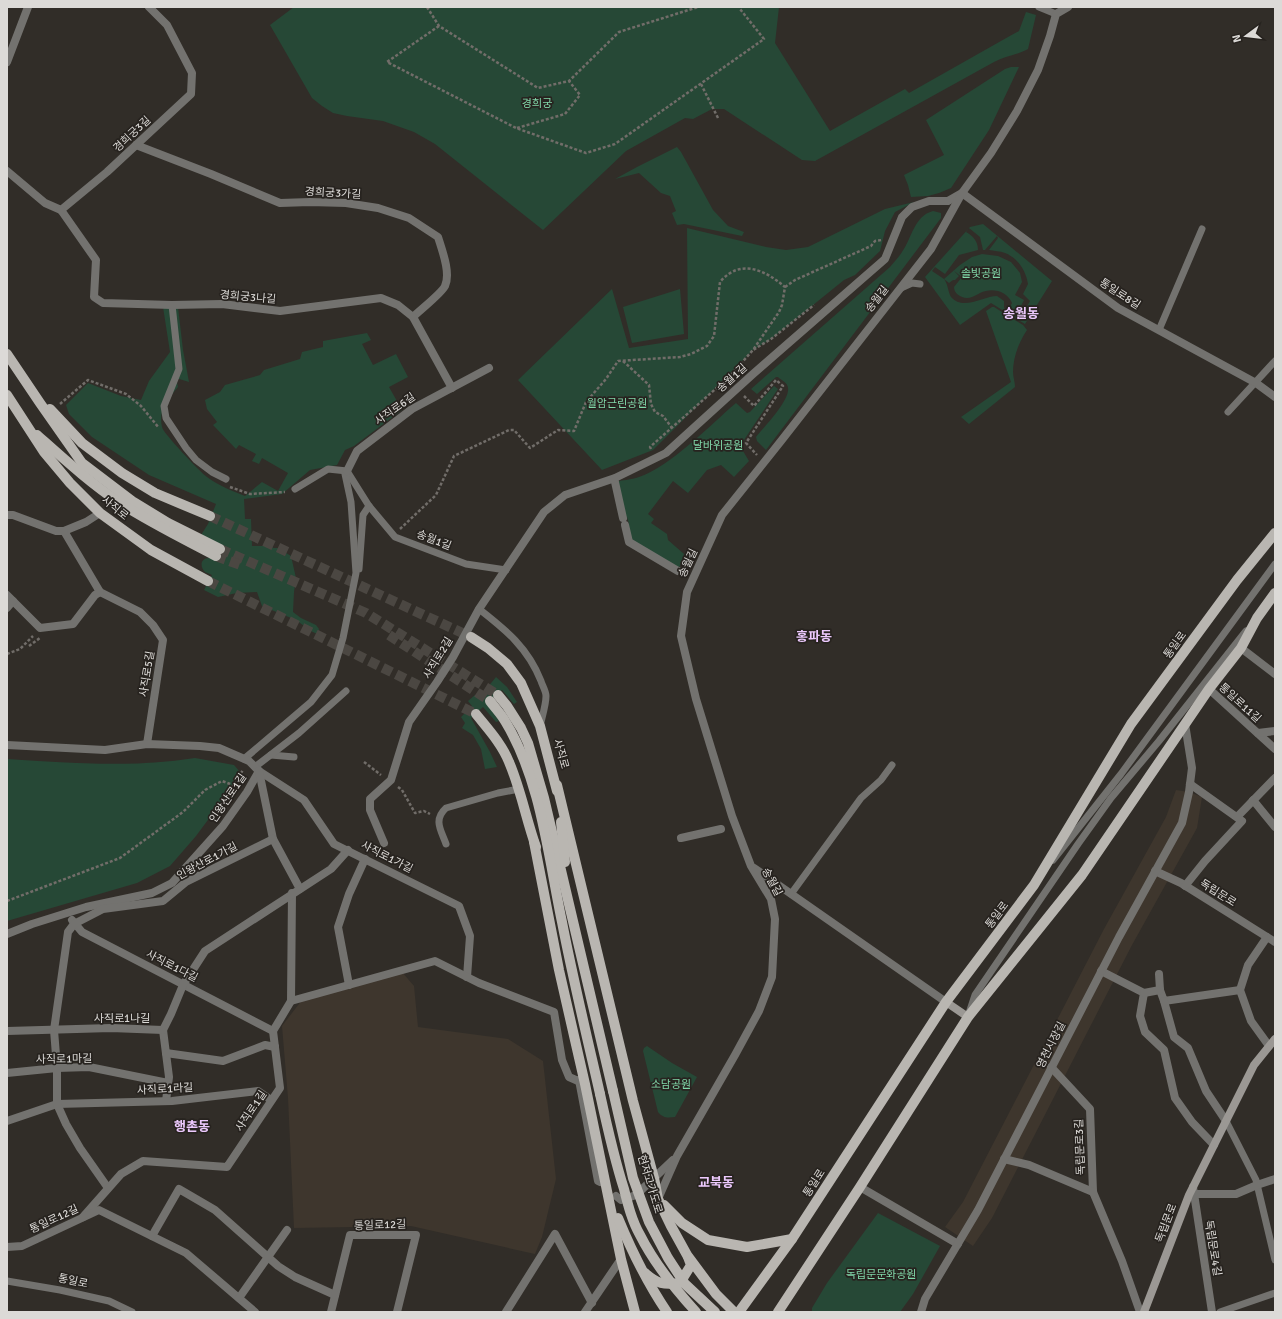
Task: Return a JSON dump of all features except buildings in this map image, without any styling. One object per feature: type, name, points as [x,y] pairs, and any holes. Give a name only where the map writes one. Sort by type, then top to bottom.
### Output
[{"type":"main road","name":"사직로","points":[[7,354],[82,463],[132,501],[218,553],[160,527],[119,503],[70,464],[30,428]]},
{"type":"main road","name":"사직로","points":[[7,395],[30,428],[44,452],[70,483],[100,512],[152,550],[208,581]]},
{"type":"main road","name":"사직로","points":[[40,403],[52,411],[82,443],[122,473],[155,493],[210,516]]},
{"type":"main road","name":"통일로","points":[[739,1312],[792,1239],[946,1002],[1034,885],[1131,724],[1237,580],[1275,533]]},
{"type":"main road","points":[[778,1312],[860,1187],[968,1017],[1082,875],[1209,689],[1241,648],[1257,618],[1275,593]]},
{"type":"main road","name":"사직로","points":[[471,637],[488,648],[507,664],[521,683],[540,726],[557,785],[569,904]]},
{"type":"main road","name":"사직로","points":[[613,1091],[544,798],[528,743],[521,728],[507,706],[494,698],[528,768],[545,832],[562,923],[600,1094],[629,1209],[640,1235],[657,1262],[678,1292],[696,1312]]},
{"type":"main road","name":"사직로","points":[[476,714],[494,736],[509,760],[534,842],[562,923]]},
{"type":"main road","points":[[557,785],[658,1199],[671,1226],[688,1255],[716,1294],[734,1312]]},
{"type":"main road","points":[[534,842],[582,1082],[613,1198],[629,1245],[642,1272],[668,1312]]},
{"type":"main road","points":[[946,1002],[968,1017]]},
{"type":"main road","name":"독립문로","points":[[1144,1312],[1214,1145],[1254,1065],[1275,1039]]},
{"type":"main road","name":"현저고가도로","points":[[613,1091],[633,1178],[649,1222],[685,1284],[714,1312]]},
{"type":"main road","points":[[613,1198],[622,1259],[635,1312]]},
{"type":"main road","points":[[658,1199],[682,1223],[708,1240],[747,1247],[792,1239]]},
{"type":"main road","points":[[642,1272],[654,1281],[666,1284],[680,1283],[690,1266],[688,1255]]},
{"type":"main road","points":[[788,1312],[789,1295]]},
{"type":"street","points":[[7,62],[28,7]]},
{"type":"street","name":"경희궁3길","points":[[61,210],[107,172],[191,94],[192,73],[167,25],[149,7]]},
{"type":"street","points":[[1056,14],[1068,7]]},
{"type":"street","name":"송월길","points":[[658,1199],[676,1156],[759,1011],[772,977],[775,919],[771,899],[751,866],[732,816],[696,699],[681,636],[687,592],[722,515],[931,249],[962,193],[991,153],[1017,111],[1038,70],[1056,14]]},
{"type":"street","name":"경희궁3가길","points":[[136,145],[280,203],[346,203],[378,208],[409,218],[438,237],[444,257],[447,278],[445,287],[413,317]]},
{"type":"street","points":[[7,171],[45,203],[61,210]]},
{"type":"street","name":"송월1길","points":[[479,609],[544,512],[565,495],[615,478],[666,453],[736,389],[885,259],[902,217],[912,206],[929,201],[948,201],[962,193]]},
{"type":"street","name":"통일로8길","points":[[962,193],[1118,308],[1256,383],[1275,397]]},
{"type":"street","name":"경희궁3나길","points":[[61,210],[96,260],[94,298],[103,302],[172,305],[222,304],[280,311],[381,298],[398,305],[413,317],[452,388]]},
{"type":"street","name":"사직로6길","points":[[347,471],[356,451],[412,409],[489,368]]},
{"type":"street","points":[[615,482],[629,542],[678,571]]},
{"type":"street","points":[[7,515],[13,515],[56,531],[64,531],[86,522],[100,512]]},
{"type":"street","points":[[7,608],[10,598],[40,628],[73,624],[95,595],[100,592],[64,531]]},
{"type":"street","name":"사직로5길","points":[[100,592],[140,612],[153,625],[163,640],[147,744]]},
{"type":"street","name":"사직로2길","points":[[384,843],[370,810],[370,799],[392,780],[409,722],[453,658],[479,609]]},
{"type":"street","points":[[1241,648],[1275,674]]},
{"type":"street","name":"통일로11길","points":[[1209,689],[1275,749]]},
{"type":"street","name":"영천시장길","points":[[921,1312],[925,1299],[978,1210],[1101,971],[1182,823],[1192,768],[1185,724]]},
{"type":"street","points":[[1258,733],[1275,731]]},
{"type":"street","name":"인왕산로1길","points":[[7,745],[105,750],[147,744],[200,746],[218,748],[250,761],[257,769],[247,792],[223,826],[172,883],[152,893],[86,907],[32,924],[7,934]]},
{"type":"street","points":[[257,769],[273,839],[300,889]]},
{"type":"street","name":"사직로1가길","points":[[257,769],[304,800],[334,844],[459,906],[470,936],[467,977]]},
{"type":"street","points":[[1237,817],[1275,778]]},
{"type":"street","points":[[1185,886],[1205,860],[1242,821],[1190,784]]},
{"type":"street","points":[[1253,800],[1275,827]]},
{"type":"street","points":[[681,838],[721,829]]},
{"type":"street","name":"인왕산로1가길","points":[[74,924],[103,909],[164,901],[186,882],[273,839]]},
{"type":"street","name":"사직로1나길","points":[[7,1031],[111,1028],[163,1030],[172,1014],[183,985],[205,951],[331,869],[348,850]]},
{"type":"street","points":[[349,985],[338,927],[348,894],[365,859]]},
{"type":"street","points":[[751,866],[946,1002]]},
{"type":"street","name":"독립문로","points":[[1155,871],[1185,886],[1275,942]]},
{"type":"street","points":[[273,1031],[291,1001],[292,893]]},
{"type":"street","name":"사직로1다길","points":[[68,913],[74,924],[82,932],[273,1031]]},
{"type":"street","points":[[74,924],[68,932],[54,1030],[57,1068],[57,1104],[66,1124],[108,1188]]},
{"type":"street","points":[[1267,937],[1248,965],[1240,990],[1251,1021],[1269,1046]]},
{"type":"street","points":[[291,1001],[435,961],[479,983],[554,1012],[562,1060],[569,1077],[582,1082],[598,1181],[600,1182]]},
{"type":"street","points":[[1101,971],[1144,993],[1160,990]]},
{"type":"street","points":[[1159,974],[1160,990],[1174,1037],[1188,1048],[1206,1091],[1226,1121]]},
{"type":"street","points":[[1164,1001],[1240,990]]},
{"type":"street","points":[[1144,993],[1140,1016],[1145,1032],[1164,1050],[1175,1098],[1192,1122],[1214,1145]]},
{"type":"street","points":[[163,1030],[168,1083],[166,1101]]},
{"type":"street","name":"사직로1길","points":[[83,1217],[121,1174],[144,1161],[227,1167],[280,1088],[273,1031]]},
{"type":"street","points":[[166,1053],[223,1062],[265,1045],[275,1047]]},
{"type":"street","name":"사직로1마길","points":[[7,1073],[57,1068],[89,1067],[168,1083]]},
{"type":"street","name":"독립문로3길","points":[[1051,1067],[1090,1109],[1093,1192],[1122,1261],[1140,1312]]},
{"type":"street","name":"사직로1라길","points":[[7,1121],[57,1104],[166,1101],[258,1091],[271,1100]]},
{"type":"street","points":[[613,1198],[621,1200],[636,1195],[676,1156]]},
{"type":"street","name":"독립문로3길","points":[[1004,1159],[1029,1165],[1093,1192]]},
{"type":"street","points":[[1194,1190],[1236,1194],[1275,1179]]},
{"type":"street","points":[[860,1187],[958,1244]]},
{"type":"street","points":[[152,1236],[180,1189],[215,1210],[278,1266],[295,1277],[335,1295]]},
{"type":"street","name":"독립문로4길","points":[[1194,1190],[1212,1312]]},
{"type":"street","name":"통일로12길","points":[[7,1246],[22,1246],[99,1210],[186,1253],[255,1312]]},
{"type":"street","points":[[239,1298],[286,1230]]},
{"type":"street","points":[[506,1312],[555,1234],[592,1303]]},
{"type":"street","name":"통일로12길","points":[[331,1312],[350,1235],[416,1235],[397,1312]]},
{"type":"street","points":[[585,1312],[622,1259]]},
{"type":"lane","points":[[1039,7],[1056,14]]},
{"type":"lane","points":[[1159,330],[1202,229]]},
{"type":"lane","points":[[900,289],[912,283],[920,284],[916,277],[918,266]]},
{"type":"lane","points":[[172,305],[179,370],[164,406],[166,418],[196,460],[212,472],[226,479]]},
{"type":"lane","points":[[1228,412],[1275,361]]},
{"type":"lane","points":[[244,759],[311,702],[332,674],[343,638],[356,573],[351,502],[345,474],[347,471],[328,469],[296,489]]},
{"type":"lane","name":"송월1길","points":[[347,471],[369,506],[395,537],[466,564],[506,570]]},
{"type":"lane","points":[[359,573],[363,515],[369,506]]},
{"type":"lane","points":[[1034,885],[1125,768],[1275,564]]},
{"type":"lane","points":[[479,609],[503,627],[512,636],[529,658],[536,670],[546,695],[540,726]]},
{"type":"lane","points":[[968,1017],[975,995],[1086,832],[1111,798],[1159,741],[1257,618]]},
{"type":"lane","points":[[257,769],[271,755],[299,733],[346,691]]},
{"type":"lane","points":[[271,755],[294,757]]},
{"type":"lane","points":[[791,894],[861,798],[881,780],[892,765]]},
{"type":"lane","points":[[446,844],[438,822],[441,812],[446,808],[498,793],[519,789]]},
{"type":"lane","points":[[1226,1121],[1256,1180],[1272,1238],[1275,1260]]},
{"type":"lane","name":"통일로","points":[[7,1281],[60,1290],[109,1301],[132,1312]]},
{"type":"lane","points":[[1220,1312],[1275,1293]]},
{"type":"path","points":[[427,7],[439,26],[538,88],[569,81],[619,32],[698,7]]},
{"type":"path","points":[[439,26],[387,62],[516,128],[586,153],[614,144],[764,39],[740,9],[741,7]]},
{"type":"path","points":[[516,128],[566,114],[580,95],[569,81]]},
{"type":"path","points":[[700,84],[718,118]]},
{"type":"path","points":[[881,246],[884,236]]},
{"type":"path","points":[[655,459],[650,447],[729,377],[753,350],[779,312],[782,305],[785,287],[795,280],[871,246],[875,241],[879,240],[892,243]]},
{"type":"path","points":[[399,530],[436,495],[454,456],[509,430],[514,430],[530,448],[558,430],[574,431],[586,402],[606,379],[618,361],[680,357],[691,354],[707,346],[714,336],[720,282],[726,275],[736,269],[756,269],[774,278],[785,287]]},
{"type":"path","points":[[753,350],[771,339],[820,300]]},
{"type":"path","points":[[623,361],[649,385],[652,404],[656,412],[663,416],[672,428]]},
{"type":"path","points":[[736,389],[754,406],[776,380],[783,386],[746,443],[764,463]]},
{"type":"path","points":[[59,405],[62,408]]},
{"type":"path","points":[[7,654],[20,649],[40,628]]},
{"type":"path","points":[[7,902],[120,858],[183,812],[206,790],[222,781],[233,785],[239,776]]},
{"type":"path","points":[[415,813],[424,811],[439,818]]},
{"type":"shaded area","points":[[1176,790],[1189,792],[1202,797],[1197,828],[1132,945],[992,1218],[973,1246],[945,1227],[963,1202],[1104,929],[1166,817]]},
{"type":"shaded area","points":[[402,972],[414,986],[418,1027],[508,1039],[543,1061],[556,1179],[542,1237],[535,1254],[411,1226],[294,1228],[288,1098],[282,1026],[302,1000]]},
{"type":"green space","name":"경희궁","points":[[294,7],[779,7],[775,43],[830,131],[905,89],[909,93],[1019,31],[1026,12],[1036,15],[1028,49],[994,62],[815,161],[802,160],[724,109],[712,109],[693,119],[685,118],[626,151],[543,230],[435,144],[414,132],[383,121],[333,113],[312,98],[270,25]]},
{"type":"green space","points":[[1019,67],[989,130],[951,188],[928,196],[911,197],[904,175],[944,155],[926,120],[1005,69]]},
{"type":"green space","points":[[677,147],[713,210],[728,226],[744,232],[742,236],[684,224],[677,225],[672,213],[676,211],[670,196],[661,193],[639,173],[615,179]]},
{"type":"green space","name":"월암근린공원","points":[[914,202],[895,212],[885,231],[880,251],[855,275],[844,280],[771,339],[753,350],[653,450],[602,470],[518,380],[612,289],[629,348],[688,339],[687,228],[766,247],[786,250],[808,247],[885,209]]},
{"type":"green space","name":"달바위공원","points":[[933,211],[941,213],[941,218],[766,450],[757,441],[756,437],[781,406],[788,393],[788,386],[776,377],[757,394],[751,389],[890,267],[902,252],[917,222]]},
{"type":"green space","points":[[983,224],[1052,281],[1025,324],[991,303],[960,325],[925,277],[968,229],[966,232],[975,239],[978,250],[959,255],[945,274],[935,267],[932,271],[944,279],[951,297],[956,301],[967,303],[997,296],[1004,301],[1004,308],[1017,316],[1018,313],[1022,315],[1030,301],[1023,294],[1028,284],[1021,266],[1010,255],[989,250],[998,238],[997,236],[985,250],[983,250],[980,237],[969,228]]},
{"type":"green space","name":"솔빛공원","points":[[982,254],[998,256],[1011,262],[1020,273],[1022,282],[1015,295],[1024,300],[1021,306],[1017,305],[1014,310],[1010,307],[1012,303],[1010,299],[999,291],[989,290],[969,298],[960,296],[954,290],[954,287],[962,277],[954,271],[959,276],[949,283],[944,279],[960,265],[972,257]]},
{"type":"green space","points":[[680,289],[684,334],[632,343],[623,307]]},
{"type":"green space","points":[[163,307],[178,307],[183,350],[189,382],[176,378],[178,387],[167,400],[161,415],[162,427],[175,444],[203,474],[225,488],[245,496],[262,482],[278,491],[288,473],[262,458],[259,464],[252,461],[256,454],[239,445],[236,449],[213,425],[217,422],[207,409],[205,400],[220,392],[225,385],[260,375],[264,370],[300,359],[302,352],[323,347],[323,341],[367,333],[371,340],[362,344],[373,365],[396,354],[408,377],[389,387],[402,410],[354,446],[345,450],[337,465],[310,470],[282,494],[244,499],[245,519],[251,519],[252,546],[272,546],[273,548],[282,548],[291,556],[296,578],[293,612],[301,618],[316,625],[319,629],[317,634],[296,620],[262,606],[257,592],[237,593],[218,597],[204,590],[212,575],[205,572],[202,567],[203,560],[210,558],[201,535],[208,524],[216,504],[149,475],[92,437],[69,414],[66,405],[88,383],[121,396],[141,400],[149,381],[170,352]]},
{"type":"green space","points":[[992,307],[1023,325],[1027,330],[1015,355],[1013,372],[1015,387],[969,424],[961,417],[1011,382],[986,311]]},
{"type":"green space","name":"달바위공원","points":[[774,386],[778,389],[740,446],[749,461],[734,477],[721,465],[707,470],[688,493],[673,481],[648,514],[654,519],[651,523],[667,534],[668,540],[684,554],[678,571],[629,542],[629,524],[627,517],[623,518],[615,482],[633,479],[651,472],[676,455],[736,403],[747,413],[750,412]]},
{"type":"green space","points":[[496,677],[507,687],[517,702],[514,704],[502,690],[487,703],[499,721],[496,722],[483,707],[471,718],[497,767],[485,769],[481,749],[473,735],[462,728],[465,723],[461,717],[472,706],[468,701],[475,695],[479,698]]},
{"type":"green space","points":[[195,758],[234,765],[240,772],[222,801],[196,836],[170,866],[137,883],[7,921],[7,759],[125,764]]},
{"type":"green space","name":"소담공원","points":[[647,1046],[672,1063],[697,1077],[675,1117],[665,1117],[658,1112],[643,1051]]},
{"type":"green space","name":"독립문문화공원","points":[[878,1213],[940,1246],[913,1294],[900,1312],[812,1312],[812,1308],[827,1283]]},
{"type":"tunnel","points":[[210,516],[471,637]]},
{"type":"tunnel","points":[[220,549],[366,613],[498,695]]},
{"type":"tunnel","points":[[216,556],[243,566]]},
{"type":"tunnel","points":[[208,581],[476,714]]},
{"type":"tunnel","points":[[389,635],[490,701]]},
{"type":"district","name":"송월동","points":[[1021,314]]},
{"type":"district","name":"홍파동","points":[[814,637]]},
{"type":"district","name":"행촌동","points":[[192,1127]]},
{"type":"district","name":"교북동","points":[[716,1183]]}]
